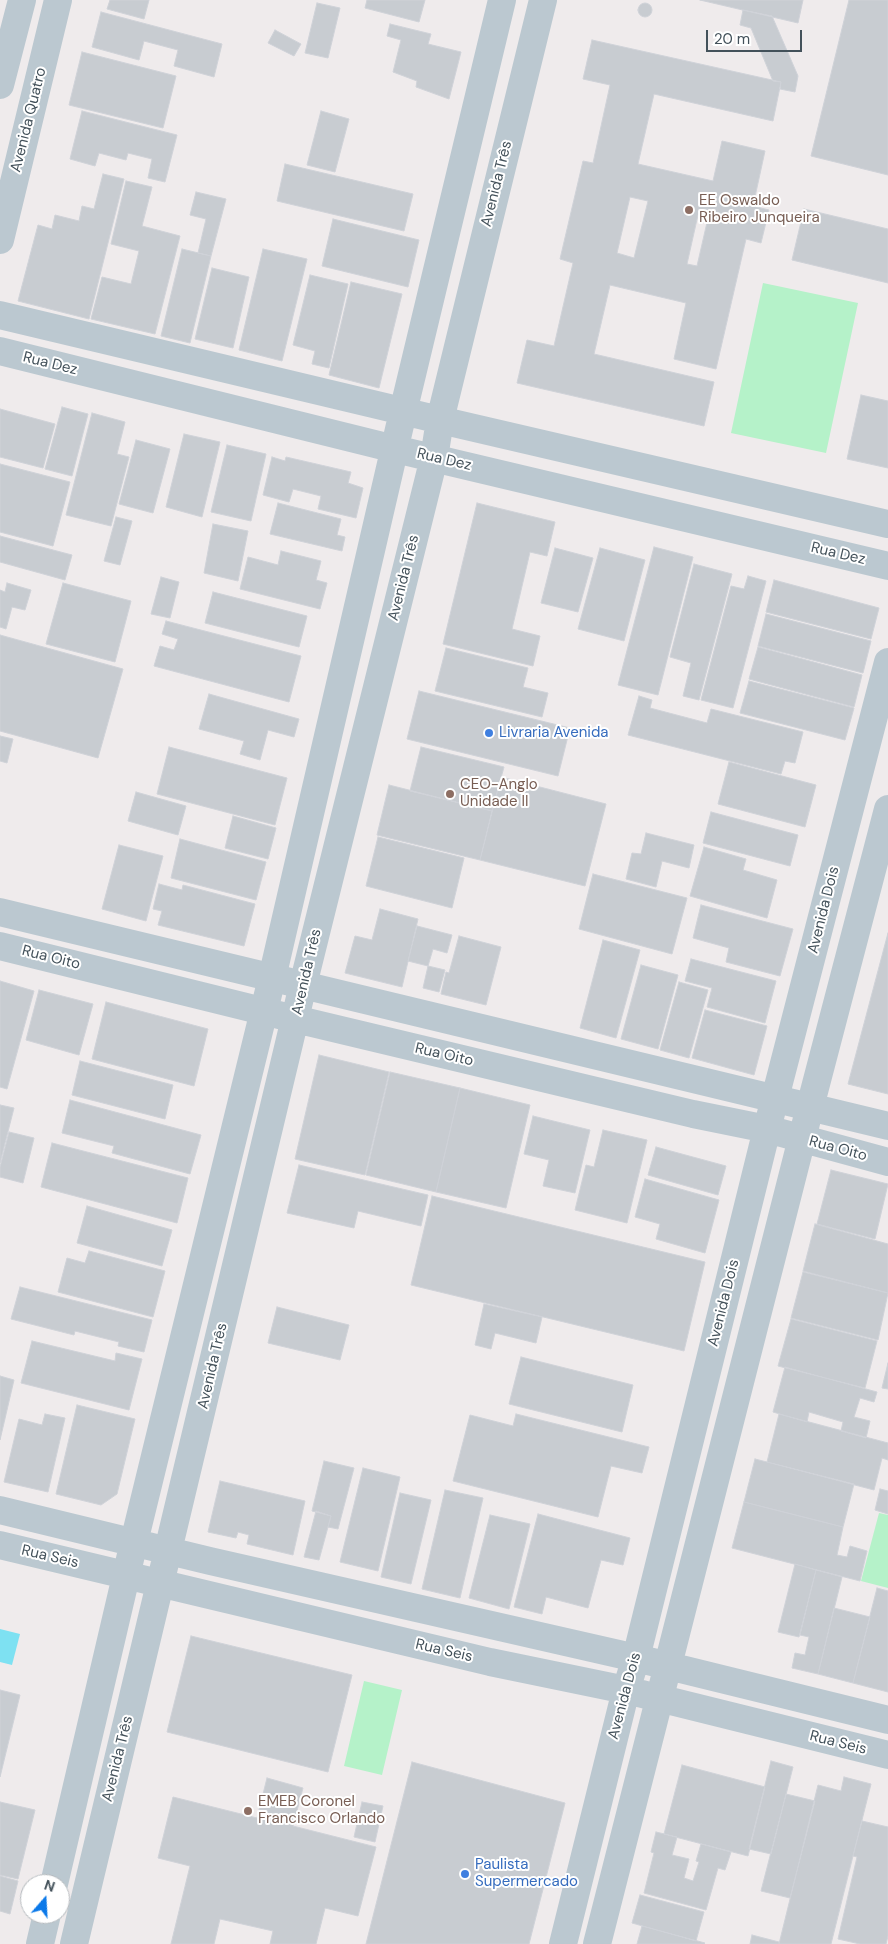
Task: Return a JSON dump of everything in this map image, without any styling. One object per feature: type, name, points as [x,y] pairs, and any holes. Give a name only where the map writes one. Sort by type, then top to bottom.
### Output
[{"type":"street","points":[[0,85],[22,0]]},
{"type":"street","name":"Avenida Quatro","points":[[0,240],[58,0]]},
{"type":"street","points":[[56,1874],[134,1542],[272,978],[396,449],[403,412],[502,0]]},
{"type":"street","name":"Avenida Três","points":[[74,1944],[303,985],[434,458],[440,420],[542,0]]},
{"type":"street","points":[[0,315],[403,412],[888,524]]},
{"type":"street","name":"Rua Dez","points":[[0,351],[396,449],[888,566]]},
{"type":"street","name":"Avenida Dois","points":[[562,1944],[626,1690],[636,1658],[767,1129],[888,662]]},
{"type":"street","points":[[597,1944],[810,1107],[888,809]]},
{"type":"street","points":[[0,912],[888,1126]]},
{"type":"street","name":"Rua Oito","points":[[0,946],[693,1114],[767,1129],[888,1162]]},
{"type":"street","points":[[0,1510],[668,1665],[888,1720]]},
{"type":"street","name":"Rua Seis","points":[[0,1545],[490,1662],[626,1690],[888,1756]]},
{"type":"street","points":[[40,1944],[45,1924]]},
{"type":"green space","points":[[763,283],[858,303],[826,453],[731,433]]},
{"type":"green space","points":[[879,1513],[888,1515],[888,1588],[861,1581]]},
{"type":"green space","points":[[364,1681],[402,1690],[382,1775],[344,1766]]},
{"type":"water","points":[[0,1629],[20,1634],[12,1665],[0,1662]]},
{"type":"building","points":[[110,0],[149,0],[144,19],[107,9]]},
{"type":"building","points":[[367,0],[425,0],[419,22],[365,8]]},
{"type":"building","points":[[700,0],[803,0],[798,23]]},
{"type":"building","points":[[849,0],[888,0],[888,175],[811,156]]},
{"type":"building","points":[[317,3],[340,8],[328,58],[305,53]]},
{"type":"building","points":[[645,3],[650,5],[652,10],[650,15],[645,17],[640,15],[638,10],[640,5]]},
{"type":"building","points":[[743,10],[772,16],[798,76],[795,92],[780,89],[781,82],[773,81],[751,28],[740,25]]},
{"type":"building","points":[[101,12],[222,44],[214,77],[174,66],[178,50],[144,41],[139,60],[92,47]]},
{"type":"building","points":[[390,24],[431,34],[428,44],[461,52],[449,99],[416,87],[417,81],[393,72],[401,40],[387,36]]},
{"type":"building","points":[[275,30],[301,44],[294,56],[268,43]]},
{"type":"building","points":[[592,40],[781,82],[773,121],[654,94],[638,164],[713,181],[722,141],[765,151],[753,206],[769,210],[761,243],[746,239],[716,369],[674,359],[686,303],[610,285],[594,354],[714,382],[704,426],[517,383],[527,340],[554,346],[573,263],[560,259],[583,161],[593,163],[610,85],[583,79]],"holes":[[[630,197],[648,201],[634,258],[617,253]],[[698,215],[708,218],[697,266],[687,264]]]},
{"type":"building","points":[[82,52],[176,76],[163,128],[69,105]]},
{"type":"building","points":[[82,111],[177,135],[165,182],[148,178],[152,159],[128,153],[126,160],[99,153],[95,166],[70,159]]},
{"type":"building","points":[[321,111],[349,119],[335,172],[307,165]]},
{"type":"building","points":[[285,164],[413,194],[404,231],[277,201]]},
{"type":"building","points":[[103,174],[124,179],[89,319],[18,301],[38,225],[52,229],[55,215],[79,221],[82,206],[94,209]]},
{"type":"building","points":[[126,181],[152,187],[142,226],[180,236],[155,334],[91,319],[102,277],[131,284],[139,251],[111,244]]},
{"type":"building","points":[[196,192],[226,199],[211,256],[198,253],[206,219],[190,215]]},
{"type":"building","points":[[804,209],[888,229],[888,283],[792,260]]},
{"type":"building","points":[[333,219],[419,240],[408,287],[322,266]]},
{"type":"building","points":[[182,249],[211,256],[190,343],[161,336]]},
{"type":"building","points":[[263,249],[307,259],[282,361],[239,350]]},
{"type":"building","points":[[212,268],[249,277],[233,348],[195,339]]},
{"type":"building","points":[[310,275],[348,284],[329,368],[312,364],[315,351],[293,345]]},
{"type":"building","points":[[351,282],[402,294],[379,388],[329,375]]},
{"type":"building","points":[[861,395],[888,401],[888,468],[847,459]]},
{"type":"building","points":[[62,407],[88,414],[72,476],[45,469]]},
{"type":"building","points":[[0,409],[55,424],[43,468],[0,457]]},
{"type":"building","points":[[92,413],[125,422],[117,454],[129,457],[111,526],[66,515]]},
{"type":"building","points":[[184,434],[220,442],[202,517],[166,507]]},
{"type":"building","points":[[136,440],[170,449],[153,513],[119,504]]},
{"type":"building","points":[[227,445],[266,454],[251,521],[211,512]]},
{"type":"building","points":[[272,457],[285,461],[286,457],[351,472],[348,483],[363,488],[356,518],[318,509],[321,496],[293,489],[289,502],[263,495]]},
{"type":"building","points":[[0,464],[70,482],[53,546],[0,532]]},
{"type":"building","points":[[278,503],[341,519],[337,535],[345,537],[342,551],[270,534]]},
{"type":"building","points":[[477,503],[555,522],[547,556],[530,552],[512,629],[540,636],[533,666],[443,644]]},
{"type":"building","points":[[116,517],[132,521],[120,565],[104,561]]},
{"type":"building","points":[[213,524],[248,531],[238,581],[204,573]]},
{"type":"building","points":[[0,536],[72,555],[65,580],[0,562]]},
{"type":"building","points":[[654,547],[693,557],[658,695],[618,685]]},
{"type":"building","points":[[555,548],[593,558],[578,612],[541,603]]},
{"type":"building","points":[[600,548],[645,560],[624,641],[578,629]]},
{"type":"building","points":[[281,551],[321,561],[316,580],[327,583],[320,609],[240,589],[248,557],[278,565]]},
{"type":"building","points":[[694,564],[732,574],[699,700],[683,696],[691,663],[670,657]]},
{"type":"building","points":[[748,576],[766,581],[733,708],[701,700],[731,586],[744,589]]},
{"type":"building","points":[[161,577],[179,582],[170,618],[151,614]]},
{"type":"building","points":[[774,580],[879,608],[871,639],[766,612]]},
{"type":"building","points":[[7,583],[31,590],[25,610],[12,607],[6,629],[0,627],[0,590],[5,592]]},
{"type":"building","points":[[63,583],[131,601],[115,662],[46,644]]},
{"type":"building","points":[[213,592],[307,616],[299,647],[205,623]]},
{"type":"building","points":[[766,614],[871,641],[863,673],[758,646]]},
{"type":"building","points":[[166,621],[301,656],[289,702],[154,666],[160,646],[174,650],[178,639],[162,634]]},
{"type":"building","points":[[0,635],[123,669],[98,758],[0,731]]},
{"type":"building","points":[[758,647],[862,675],[854,707],[749,679]]},
{"type":"building","points":[[446,648],[528,668],[523,687],[548,693],[542,717],[435,691]]},
{"type":"building","points":[[749,681],[854,708],[845,740],[740,713]]},
{"type":"building","name":"Livraria Avenida","points":[[419,691],[570,728],[558,776],[407,739]]},
{"type":"building","points":[[209,694],[299,719],[294,737],[268,730],[260,760],[240,754],[244,741],[199,729]]},
{"type":"building","points":[[639,696],[652,700],[650,708],[707,723],[711,709],[803,732],[795,763],[785,761],[781,774],[628,735]]},
{"type":"building","points":[[0,736],[13,739],[7,763],[0,761]]},
{"type":"building","points":[[169,747],[287,778],[275,825],[157,794]]},
{"type":"building","points":[[421,747],[504,767],[492,811],[410,791]]},
{"type":"building","points":[[729,762],[816,785],[805,827],[718,804]]},
{"type":"building","points":[[501,777],[606,804],[585,886],[480,860]]},
{"type":"building","points":[[389,785],[492,811],[480,860],[377,835]]},
{"type":"building","points":[[136,792],[186,806],[178,835],[128,821]]},
{"type":"building","points":[[711,812],[798,835],[790,866],[703,843]]},
{"type":"building","points":[[233,816],[276,828],[268,859],[225,848]]},
{"type":"building","points":[[646,833],[694,845],[689,868],[662,861],[656,887],[626,879],[632,853],[641,854]]},
{"type":"building","points":[[378,837],[464,858],[452,908],[366,886]]},
{"type":"building","points":[[180,839],[266,862],[256,900],[171,878]]},
{"type":"building","points":[[119,845],[163,856],[146,921],[102,909]]},
{"type":"building","points":[[704,847],[746,859],[743,870],[777,880],[767,918],[690,896]]},
{"type":"building","points":[[593,874],[687,898],[672,954],[579,929]]},
{"type":"building","points":[[159,884],[182,890],[183,885],[255,904],[244,946],[158,925],[162,911],[153,909]]},
{"type":"building","points":[[701,905],[793,929],[780,976],[726,962],[729,948],[693,938]]},
{"type":"building","points":[[380,909],[418,919],[402,987],[345,973],[355,936],[372,940]]},
{"type":"building","points":[[417,926],[452,935],[447,953],[433,949],[428,966],[408,961]]},
{"type":"building","points":[[888,933],[888,1094],[848,1084]]},
{"type":"building","points":[[459,936],[501,947],[486,1005],[441,994],[446,972],[449,973]]},
{"type":"building","points":[[603,940],[640,950],[616,1038],[580,1028]]},
{"type":"building","points":[[691,959],[776,981],[765,1023],[707,1007],[712,988],[685,981]]},
{"type":"building","points":[[641,965],[678,975],[658,1049],[621,1039]]},
{"type":"building","points":[[428,966],[445,970],[439,992],[423,988]]},
{"type":"building","points":[[0,981],[34,991],[7,1089],[0,1087]]},
{"type":"building","points":[[679,982],[708,990],[689,1058],[660,1050]]},
{"type":"building","points":[[39,990],[93,1004],[79,1055],[26,1040]]},
{"type":"building","points":[[106,1002],[208,1029],[194,1086],[92,1059]]},
{"type":"building","points":[[705,1010],[767,1026],[754,1075],[692,1058]]},
{"type":"building","points":[[319,1055],[389,1072],[365,1175],[295,1159]]},
{"type":"building","points":[[80,1061],[173,1085],[165,1119],[72,1095]]},
{"type":"building","points":[[390,1072],[460,1088],[436,1192],[366,1175]]},
{"type":"building","points":[[460,1088],[530,1105],[506,1208],[436,1192]]},
{"type":"building","points":[[70,1100],[201,1135],[190,1174],[112,1153],[114,1146],[62,1133]]},
{"type":"building","points":[[0,1105],[14,1108],[0,1163]]},
{"type":"building","points":[[533,1116],[590,1130],[575,1193],[543,1186],[549,1160],[524,1154]]},
{"type":"building","points":[[603,1130],[647,1140],[627,1223],[575,1210],[586,1165],[594,1167]]},
{"type":"building","points":[[9,1132],[34,1138],[23,1183],[0,1177],[0,1167]]},
{"type":"building","points":[[52,1143],[188,1178],[177,1223],[41,1187]]},
{"type":"building","points":[[656,1147],[726,1166],[718,1195],[648,1175]]},
{"type":"building","points":[[299,1165],[428,1195],[421,1226],[358,1211],[354,1228],[287,1213]]},
{"type":"building","points":[[831,1170],[888,1184],[875,1239],[817,1224]]},
{"type":"building","points":[[645,1179],[719,1200],[705,1253],[656,1239],[660,1224],[635,1217]]},
{"type":"building","points":[[432,1196],[705,1262],[684,1351],[411,1285]]},
{"type":"building","points":[[87,1206],[172,1230],[162,1266],[77,1243]]},
{"type":"building","points":[[815,1224],[888,1244],[888,1293],[803,1271]]},
{"type":"building","points":[[89,1251],[165,1271],[153,1317],[58,1292],[67,1258],[85,1263]]},
{"type":"building","points":[[803,1272],[888,1293],[878,1340],[791,1318]]},
{"type":"building","points":[[20,1287],[152,1320],[144,1352],[118,1346],[119,1342],[75,1331],[74,1335],[11,1319]]},
{"type":"building","points":[[484,1304],[542,1317],[536,1343],[495,1333],[491,1349],[475,1345]]},
{"type":"building","points":[[277,1307],[349,1325],[340,1360],[268,1343]]},
{"type":"building","points":[[791,1319],[877,1341],[865,1388],[778,1366]]},
{"type":"building","points":[[32,1341],[115,1361],[116,1353],[142,1359],[129,1410],[21,1383]]},
{"type":"building","points":[[521,1357],[633,1385],[622,1432],[509,1404]]},
{"type":"building","points":[[888,1363],[888,1389],[882,1388]]},
{"type":"building","points":[[785,1367],[877,1392],[874,1402],[860,1398],[854,1417],[870,1421],[866,1438],[841,1431],[843,1422],[809,1412],[807,1422],[773,1412]]},
{"type":"building","points":[[0,1376],[14,1380],[0,1440]]},
{"type":"building","points":[[77,1405],[135,1419],[117,1494],[101,1505],[56,1494]]},
{"type":"building","points":[[45,1414],[65,1418],[48,1492],[4,1482],[19,1419],[42,1425]]},
{"type":"building","points":[[516,1414],[649,1447],[642,1473],[611,1466],[598,1517],[453,1481],[470,1415],[513,1426]]},
{"type":"building","points":[[779,1414],[888,1443],[888,1460],[882,1458],[874,1490],[767,1462]]},
{"type":"building","points":[[755,1459],[854,1484],[843,1527],[744,1502]]},
{"type":"building","points":[[324,1461],[354,1468],[338,1529],[328,1527],[331,1516],[312,1511]]},
{"type":"building","points":[[363,1468],[400,1477],[378,1571],[340,1562]]},
{"type":"building","points":[[220,1481],[305,1501],[293,1555],[247,1544],[249,1535],[238,1532],[236,1538],[208,1532]]},
{"type":"building","points":[[880,1489],[888,1491],[888,1514],[875,1510]]},
{"type":"building","points":[[445,1490],[483,1498],[460,1598],[422,1589]]},
{"type":"building","points":[[400,1493],[431,1500],[411,1584],[381,1577]]},
{"type":"building","points":[[744,1502],[843,1527],[837,1555],[847,1557],[850,1546],[867,1551],[860,1581],[732,1548]]},
{"type":"building","points":[[316,1511],[331,1516],[319,1560],[304,1557]]},
{"type":"building","points":[[538,1514],[630,1538],[623,1565],[601,1560],[588,1608],[546,1597],[542,1614],[514,1607]]},
{"type":"building","points":[[490,1515],[530,1524],[509,1609],[469,1598]]},
{"type":"building","points":[[795,1564],[816,1570],[799,1637],[778,1632]]},
{"type":"building","points":[[816,1570],[842,1577],[818,1674],[792,1668],[795,1653],[805,1655],[809,1637],[800,1635]]},
{"type":"building","points":[[877,1588],[888,1591],[888,1692],[853,1683]]},
{"type":"building","points":[[834,1608],[870,1617],[853,1683],[818,1674]]},
{"type":"building","points":[[191,1636],[352,1675],[328,1772],[167,1732]]},
{"type":"building","points":[[0,1690],[20,1695],[0,1777]]},
{"type":"building","points":[[771,1761],[793,1767],[771,1854],[749,1849]]},
{"type":"building","name":"Paulista Supermercado","points":[[412,1762],[565,1803],[529,1944],[366,1944]]},
{"type":"building","points":[[682,1765],[765,1787],[748,1856],[664,1834]]},
{"type":"building","points":[[844,1777],[871,1784],[831,1944],[779,1944],[818,1785],[841,1791]]},
{"type":"building","points":[[267,1778],[303,1788],[293,1826],[376,1847],[358,1916],[325,1908],[316,1944],[270,1944],[273,1931],[220,1919],[214,1944],[171,1944],[190,1866],[158,1858],[173,1797],[257,1818]]},
{"type":"building","points":[[786,1794],[815,1801],[790,1898],[761,1891]]},
{"type":"building","points":[[0,1802],[35,1810],[18,1879],[0,1875]]},
{"type":"building","points":[[362,1802],[383,1806],[375,1842],[354,1837]]},
{"type":"building","points":[[862,1821],[888,1827],[888,1936],[886,1944],[860,1944],[838,1939],[857,1857],[853,1856]]},
{"type":"building","points":[[656,1832],[677,1837],[672,1855],[689,1859],[684,1878],[693,1881],[699,1862],[696,1861],[701,1844],[731,1852],[725,1870],[718,1868],[706,1910],[644,1893],[654,1853],[651,1852]]},
{"type":"building","points":[[0,1876],[18,1881],[10,1914],[0,1911]]},
{"type":"building","points":[[640,1895],[704,1912],[696,1941],[632,1923]]},
{"type":"building","points":[[642,1926],[705,1943],[637,1944]]},
{"type":"building","points":[[752,1935],[779,1942],[779,1944],[750,1944]]},
{"type":"place","name":"EE Oswaldo Ribeiro Junqueira","points":[[689,210]]},
{"type":"place","name":"Livraria Avenida","points":[[489,733]]},
{"type":"place","name":"CEO-Anglo Unidade II","points":[[450,794]]},
{"type":"place","name":"EMEB Coronel Francisco Orlando","points":[[248,1811]]},
{"type":"place","name":"Paulista Supermercado","points":[[465,1874]]}]
